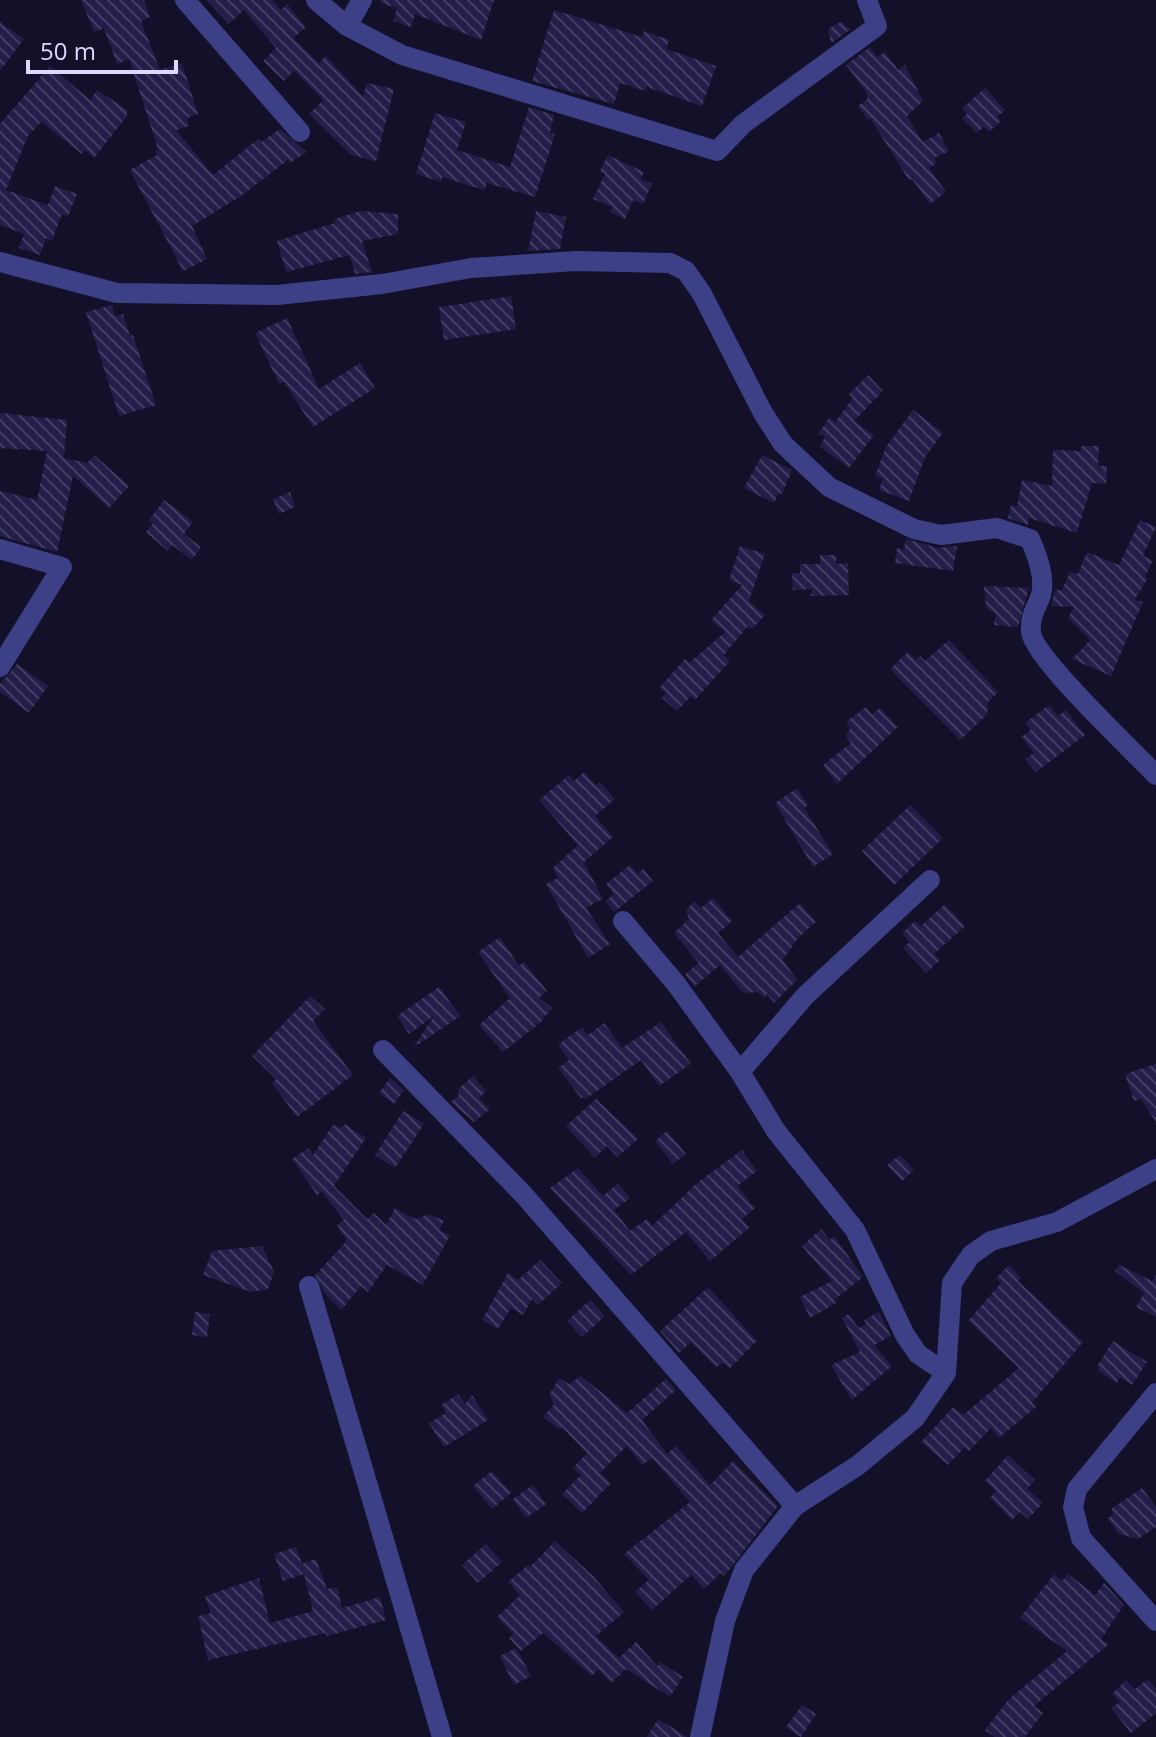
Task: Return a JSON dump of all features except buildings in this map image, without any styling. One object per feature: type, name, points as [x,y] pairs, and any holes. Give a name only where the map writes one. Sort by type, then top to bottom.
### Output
[{"type":"street","points":[[185,0],[300,132]]},
{"type":"street","points":[[316,0],[347,26],[402,55],[717,151],[743,124],[877,26],[867,0]]},
{"type":"street","points":[[347,26],[362,0]]},
{"type":"street","points":[[0,262],[117,293],[277,295],[382,284],[471,268],[576,261],[670,263],[686,271],[702,294],[763,413],[783,444],[829,487],[914,529],[941,535],[997,528],[1030,539],[1040,562],[1041,595],[1029,616],[1031,633],[1067,682],[1156,775]]},
{"type":"street","points":[[0,549],[62,567],[0,667]]},
{"type":"street","points":[[740,1072],[805,996],[930,880]]},
{"type":"street","points":[[623,921],[677,985],[740,1072],[776,1131],[855,1230],[905,1335],[918,1354],[946,1373]]},
{"type":"street","points":[[383,1050],[523,1194],[795,1506]]},
{"type":"street","points":[[700,1737],[725,1621],[744,1570],[795,1506],[857,1466],[915,1418],[946,1373],[952,1283],[971,1255],[991,1241],[1057,1222],[1156,1169]]},
{"type":"street","points":[[309,1286],[442,1737]]},
{"type":"street","points":[[1156,1393],[1077,1489],[1073,1507],[1081,1538],[1156,1621]]}]
